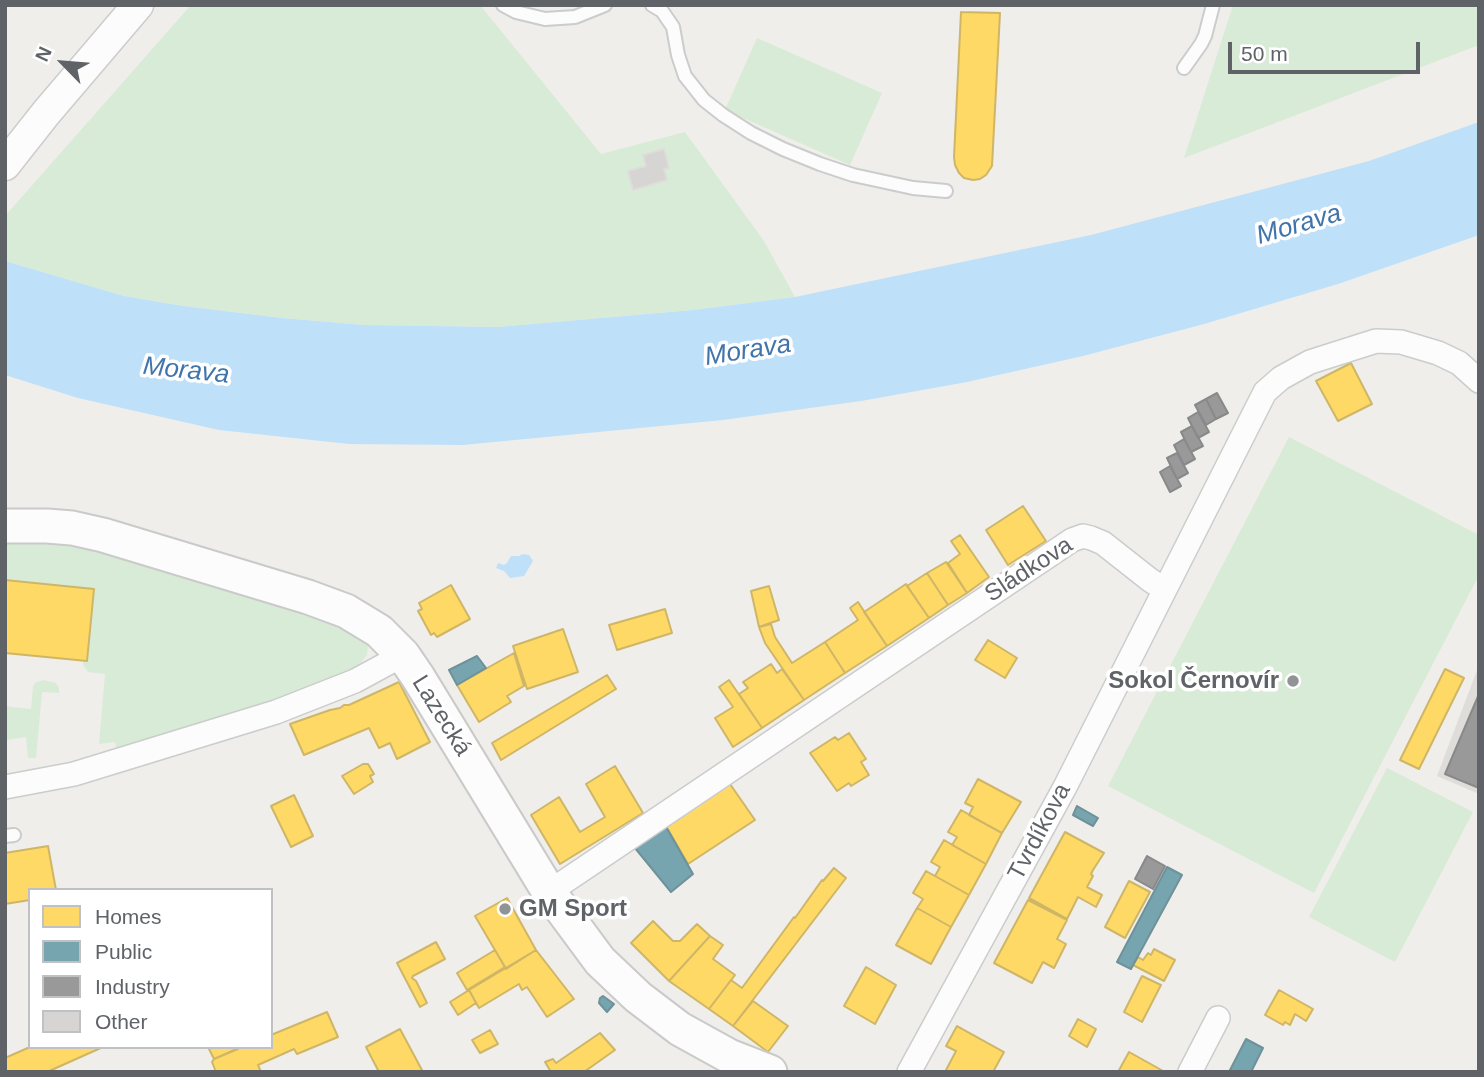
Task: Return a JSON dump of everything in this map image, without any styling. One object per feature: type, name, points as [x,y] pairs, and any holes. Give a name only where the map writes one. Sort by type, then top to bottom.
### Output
[{"type":"main road","name":"Lazecká","points":[[5,526],[72,528],[103,535],[308,597],[346,611],[379,631],[403,655],[418,677],[549,892],[600,961],[638,998],[671,1023],[729,1056],[770,1072]]},
{"type":"street","points":[[5,165],[138,5]]},
{"type":"street","points":[[1164,589],[1265,392],[1281,377],[1310,362],[1376,341],[1401,342],[1438,353],[1459,363],[1479,382]]},
{"type":"street","name":"Sládkova","points":[[549,892],[1072,540],[1083,536],[1103,543],[1164,589]]},
{"type":"street","name":"Tvrdíkova","points":[[909,1072],[1065,787],[1164,589]]},
{"type":"street","points":[[5,788],[74,774],[276,712],[355,681],[403,655]]},
{"type":"street","points":[[1190,1072],[1219,1018]]},
{"type":"lane","points":[[503,5],[516,12],[545,19],[575,17],[604,5]]},
{"type":"lane","points":[[652,5],[662,11],[673,27],[685,76],[704,100],[751,133],[820,164],[853,175],[946,191]]},
{"type":"lane","points":[[1185,68],[1205,36],[1213,5]]},
{"type":"shaded area","points":[[1479,665],[1479,794],[1437,776]]},
{"type":"green space","points":[[191,5],[480,5],[601,154],[685,132],[764,241],[795,297],[693,310],[498,327],[364,325],[282,318],[124,296],[5,261],[5,216]]},
{"type":"green space","points":[[1233,5],[1479,5],[1479,45],[1184,158]]},
{"type":"green space","points":[[757,38],[882,93],[850,165],[725,110]]},
{"type":"green space","name":"Sokol Černovír","points":[[1289,437],[1479,535],[1479,575],[1314,893],[1108,786]]},
{"type":"green space","points":[[52,541],[88,545],[324,619],[366,642],[367,655],[358,666],[349,671],[267,702],[117,749],[115,742],[99,744],[105,674],[88,672],[83,665],[83,660],[87,660],[94,589],[5,580],[5,544]]},
{"type":"green space","points":[[43,680],[56,683],[59,693],[42,692],[36,758],[28,758],[26,737],[5,740],[5,706],[31,709],[33,687],[35,683]]},
{"type":"green space","points":[[1387,768],[1473,812],[1395,962],[1309,917]]},
{"type":"water","name":"Morava","points":[[1479,122],[1479,235],[1338,284],[1204,324],[1083,356],[967,382],[861,401],[723,420],[463,445],[349,444],[219,430],[78,398],[5,375],[5,261],[124,296],[282,318],[364,325],[498,327],[693,310],[795,297],[1091,235],[1369,161]]},
{"type":"water","points":[[529,555],[533,561],[524,576],[510,578],[504,571],[496,568],[498,563],[507,563],[511,556]]},
{"type":"building: Homes","points":[[961,12],[1000,13],[992,166],[986,175],[973,180],[964,178],[959,173],[954,157]]},
{"type":"building: Homes","points":[[1351,363],[1372,404],[1338,421],[1316,381]]},
{"type":"building: Homes","points":[[1023,506],[1046,541],[1008,565],[986,530]]},
{"type":"building: Homes","points":[[960,535],[989,577],[967,593],[948,563],[960,554],[951,541]]},
{"type":"building: Homes","points":[[946,562],[967,593],[948,605],[927,573]]},
{"type":"building: Homes","points":[[927,573],[948,605],[929,618],[907,586]]},
{"type":"building: Homes","points":[[5,580],[94,589],[87,661],[5,653]]},
{"type":"building: Homes","points":[[906,584],[929,618],[887,646],[864,612]]},
{"type":"building: Homes","points":[[451,585],[470,619],[437,637],[434,633],[431,635],[418,611],[422,609],[419,603]]},
{"type":"building: Homes","points":[[769,586],[779,620],[759,627],[751,591]]},
{"type":"building: Homes","points":[[858,602],[887,646],[845,673],[825,642],[858,620],[850,608]]},
{"type":"building: Homes","points":[[665,609],[672,633],[617,650],[609,625]]},
{"type":"building: Homes","points":[[771,624],[775,637],[792,663],[825,642],[845,673],[804,700],[765,643],[759,627]]},
{"type":"building: Homes","points":[[563,629],[578,672],[527,689],[513,646]]},
{"type":"building: Homes","points":[[988,640],[1017,658],[1005,678],[975,660]]},
{"type":"building: Homes","points":[[514,653],[524,686],[507,696],[511,702],[479,722],[457,685]]},
{"type":"building: Homes","points":[[771,664],[777,673],[782,669],[804,700],[762,728],[739,694],[748,688],[743,682]]},
{"type":"building: Homes","points":[[1445,669],[1464,678],[1419,769],[1400,760]]},
{"type":"building: Homes","points":[[607,675],[616,689],[501,760],[492,743]]},
{"type":"building: Homes","points":[[729,680],[762,728],[733,747],[715,718],[733,707],[719,687]]},
{"type":"building: Homes","points":[[399,682],[430,742],[397,759],[390,743],[379,748],[369,728],[304,755],[290,724],[349,705]]},
{"type":"building: Homes","points":[[849,733],[866,759],[861,762],[869,775],[837,791],[810,753],[835,737],[838,740]]},
{"type":"building: Homes","points":[[368,764],[374,774],[370,776],[373,782],[354,794],[342,776]]},
{"type":"building: Homes","points":[[615,766],[643,813],[560,864],[531,815],[559,797],[580,832],[605,817],[586,784]]},
{"type":"building: Homes","points":[[978,779],[1021,802],[1002,833],[969,815],[973,807],[965,803]]},
{"type":"building: Homes","points":[[730,784],[755,820],[688,864],[666,826]]},
{"type":"building: Homes","points":[[294,795],[313,836],[291,847],[271,806]]},
{"type":"building: Homes","points":[[961,810],[1002,833],[986,864],[952,845],[957,837],[948,832]]},
{"type":"building: Homes","points":[[1065,832],[1104,853],[1091,874],[1093,876],[1087,887],[1102,895],[1096,907],[1078,897],[1067,919],[1029,898]]},
{"type":"building: Homes","points":[[944,840],[986,864],[969,895],[935,876],[940,867],[931,862]]},
{"type":"building: Homes","points":[[48,846],[56,888],[28,888],[28,900],[5,904],[5,853]]},
{"type":"building: Homes","points":[[834,868],[846,878],[733,1026],[709,1009],[731,980],[742,988],[822,880]]},
{"type":"building: Homes","points":[[926,871],[969,895],[951,927],[917,908],[923,899],[913,893]]},
{"type":"building: Homes","points":[[1129,881],[1150,892],[1125,938],[1105,927]]},
{"type":"building: Homes","points":[[507,898],[536,950],[506,969],[475,916]]},
{"type":"building: Homes","points":[[1028,900],[1067,920],[1057,939],[1066,944],[1054,968],[1043,962],[1032,983],[994,963]]},
{"type":"building: Homes","points":[[917,908],[951,927],[931,964],[896,945]]},
{"type":"building: Homes","points":[[653,921],[673,941],[680,941],[697,924],[710,936],[669,981],[631,943]]},
{"type":"building: Homes","points":[[710,936],[723,945],[713,959],[735,975],[709,1009],[669,981]]},
{"type":"building: Homes","points":[[436,942],[445,959],[412,978],[427,1003],[420,1007],[397,963]]},
{"type":"building: Homes","points":[[1154,949],[1175,960],[1164,981],[1133,965],[1138,957],[1143,960],[1148,953],[1151,955]]},
{"type":"building: Homes","points":[[495,950],[505,967],[467,990],[457,973]]},
{"type":"building: Homes","points":[[536,950],[574,999],[547,1017],[527,987],[522,990],[519,984],[479,1008],[469,990]]},
{"type":"building: Homes","points":[[866,967],[896,985],[875,1024],[844,1006]]},
{"type":"building: Homes","points":[[1142,976],[1161,985],[1142,1022],[1124,1012]]},
{"type":"building: Homes","points":[[469,990],[476,1003],[458,1015],[450,1002]]},
{"type":"building: Homes","points":[[1279,990],[1313,1009],[1306,1021],[1295,1014],[1290,1025],[1285,1022],[1283,1025],[1265,1015]]},
{"type":"building: Homes","points":[[753,1001],[788,1026],[768,1052],[733,1026]]},
{"type":"building: Homes","points":[[327,1012],[338,1037],[297,1054],[294,1049],[258,1065],[261,1072],[216,1072],[212,1062],[214,1059],[236,1049],[273,1049],[273,1034]]},
{"type":"building: Homes","points":[[1078,1019],[1096,1029],[1087,1047],[1069,1036]]},
{"type":"building: Homes","points":[[957,1026],[1004,1052],[993,1072],[945,1072],[956,1051],[946,1046]]},
{"type":"building: Homes","points":[[400,1029],[423,1072],[379,1072],[366,1047]]},
{"type":"building: Homes","points":[[490,1030],[498,1044],[480,1053],[472,1040]]},
{"type":"building: Homes","points":[[600,1033],[615,1050],[584,1072],[551,1072],[545,1062],[553,1059],[556,1063]]},
{"type":"building: Homes","points":[[28,1048],[99,1049],[47,1072],[5,1072],[5,1058]]},
{"type":"building: Homes","points":[[209,1049],[238,1049],[214,1059]]},
{"type":"building: Homes","points":[[1129,1052],[1165,1072],[1118,1072]]},
{"type":"building: Public","points":[[477,656],[486,668],[457,685],[449,670]]},
{"type":"building: Public","points":[[1077,806],[1098,818],[1093,826],[1073,815]]},
{"type":"building: Public","points":[[665,825],[693,874],[671,892],[635,848]]},
{"type":"building: Public","points":[[1167,867],[1182,875],[1131,969],[1117,962]]},
{"type":"building: Public","points":[[603,996],[614,1004],[607,1012],[599,1003]]},
{"type":"building: Public","points":[[1246,1039],[1263,1048],[1251,1072],[1229,1072]]},
{"type":"building: Industry","points":[[1217,393],[1228,413],[1216,419],[1206,399]]},
{"type":"building: Industry","points":[[1206,399],[1216,419],[1206,425],[1195,405]]},
{"type":"building: Industry","points":[[1198,412],[1209,432],[1198,438],[1188,418]]},
{"type":"building: Industry","points":[[1192,426],[1203,446],[1191,452],[1181,432]]},
{"type":"building: Industry","points":[[1184,439],[1195,459],[1184,465],[1174,445]]},
{"type":"building: Industry","points":[[1177,453],[1188,473],[1177,479],[1167,458]]},
{"type":"building: Industry","points":[[1170,466],[1181,486],[1170,492],[1160,472]]},
{"type":"building: Industry","points":[[1479,694],[1479,788],[1445,774]]},
{"type":"building: Industry","points":[[1147,856],[1165,866],[1153,889],[1135,879]]},
{"type":"building: Other","points":[[664,149],[669,168],[664,169],[667,180],[633,190],[628,171],[646,166],[643,155]]},
{"type":"place","name":"Sokol Černovír","points":[[1293,681]]},
{"type":"place","name":"GM Sport","points":[[505,909]]}]
